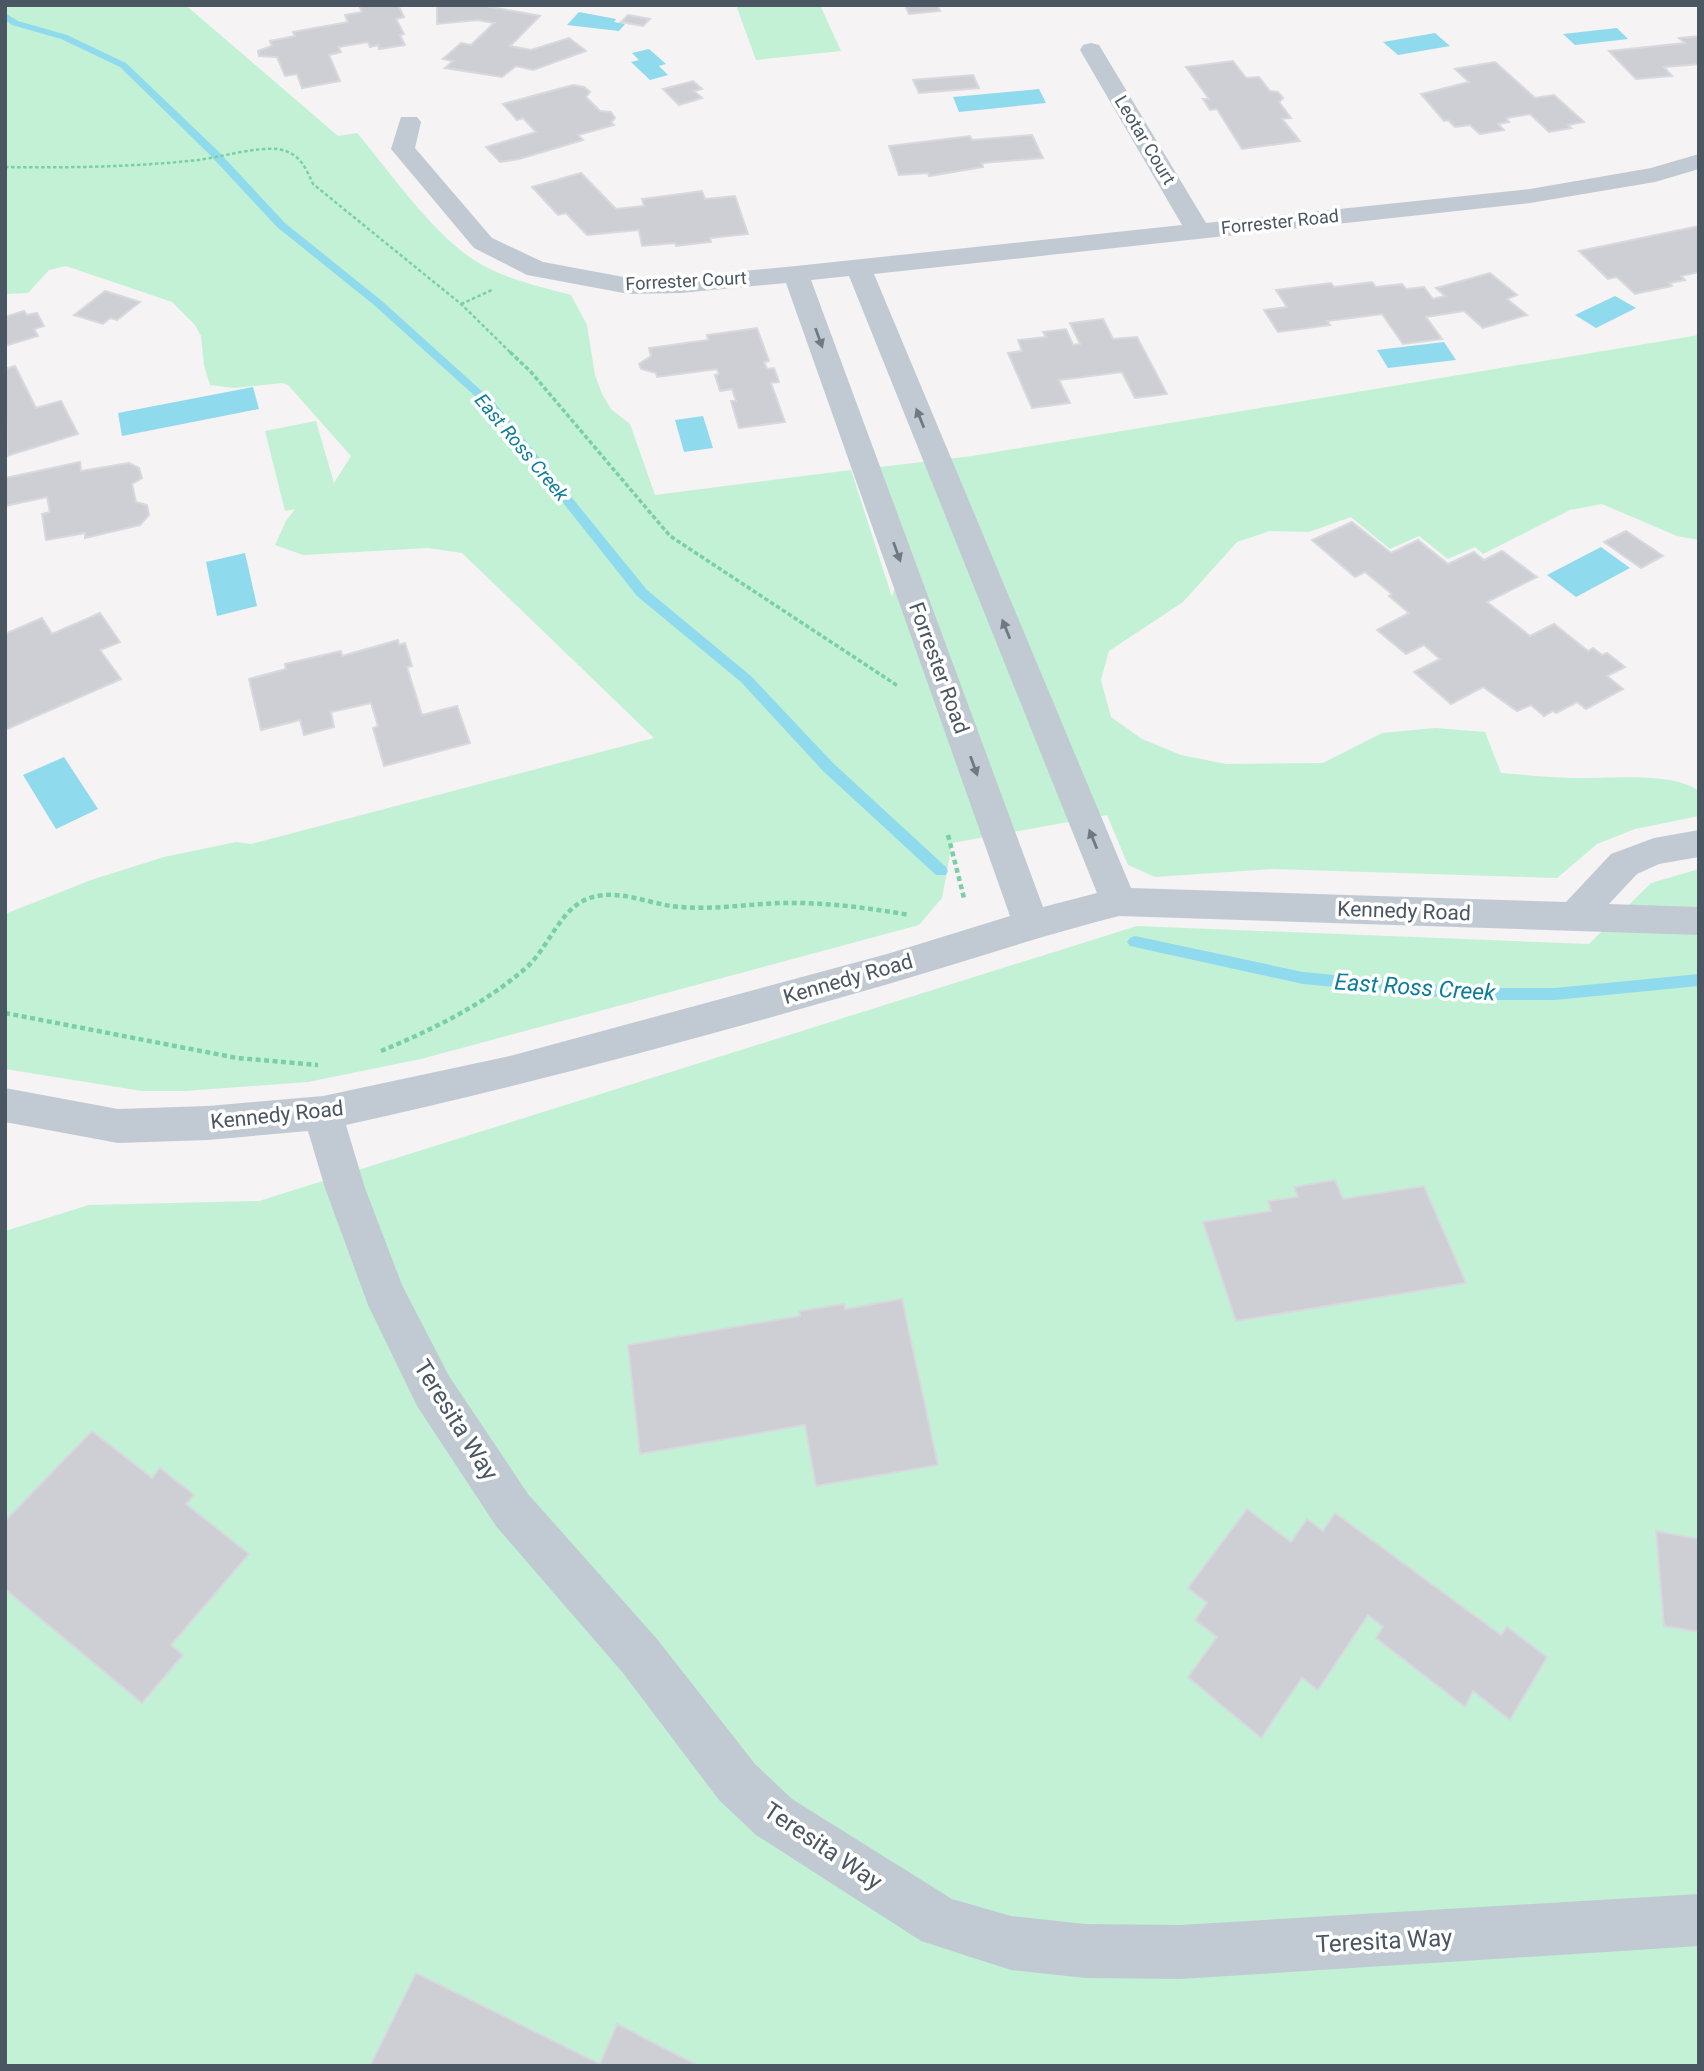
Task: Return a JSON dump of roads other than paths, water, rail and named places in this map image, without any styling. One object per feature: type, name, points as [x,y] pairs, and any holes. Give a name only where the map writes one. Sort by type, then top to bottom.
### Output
[{"type":"street","name":"Leotar Court","points":[[1091,50],[1199,230]]},
{"type":"street","name":"Forrester Court","points":[[409,122],[403,149],[466,226],[483,243],[536,269],[629,286],[681,285],[796,274]]},
{"type":"street","name":"Forrester Road","points":[[1031,924],[796,274],[1530,196],[1655,174],[1699,161]]},
{"type":"street","points":[[858,267],[1119,902]]},
{"type":"street","points":[[1575,916],[1624,864],[1654,852],[1699,844]]},
{"type":"street","name":"Kennedy Road","points":[[5,1105],[118,1126],[208,1123],[323,1114],[510,1072],[887,969],[1031,924],[1119,902],[1699,921]]},
{"type":"street","name":"Teresita Way","points":[[323,1114],[345,1188],[383,1291],[433,1391],[512,1510],[640,1656],[737,1782],[774,1817],[940,1922],[1011,1943],[1086,1951],[1180,1952],[1699,1920]]},
{"type":"water","points":[[579,12],[616,19],[614,22],[625,24],[619,31],[567,25]]},
{"type":"water","points":[[1617,28],[1628,39],[1575,45],[1563,34]]},
{"type":"water","points":[[1435,33],[1450,46],[1398,55],[1383,42]]},
{"type":"water","points":[[649,49],[666,64],[659,66],[668,75],[650,80],[631,62],[639,60],[632,53]]},
{"type":"water","points":[[1039,89],[1046,103],[959,112],[953,97]]},
{"type":"water","points":[[1615,296],[1636,308],[1596,328],[1575,315]]},
{"type":"water","points":[[1444,342],[1456,360],[1388,368],[1377,350]]},
{"type":"water","points":[[253,387],[259,409],[122,436],[118,413]]},
{"type":"water","points":[[703,416],[713,448],[684,452],[675,420]]},
{"type":"water","points":[[1601,547],[1630,568],[1576,597],[1547,575]]},
{"type":"water","points":[[245,553],[257,606],[217,616],[206,562]]},
{"type":"water","points":[[64,757],[98,809],[56,829],[23,775]]},
{"type":"waterway","name":"East Ross Creek","points":[[5,16],[15,23],[64,37],[123,65],[214,153],[281,225],[378,303],[491,405],[642,593],[746,679],[828,767],[941,871]]},
{"type":"waterway","name":"East Ross Creek","points":[[1135,942],[1303,978],[1471,994],[1555,994],[1699,980]]}]
